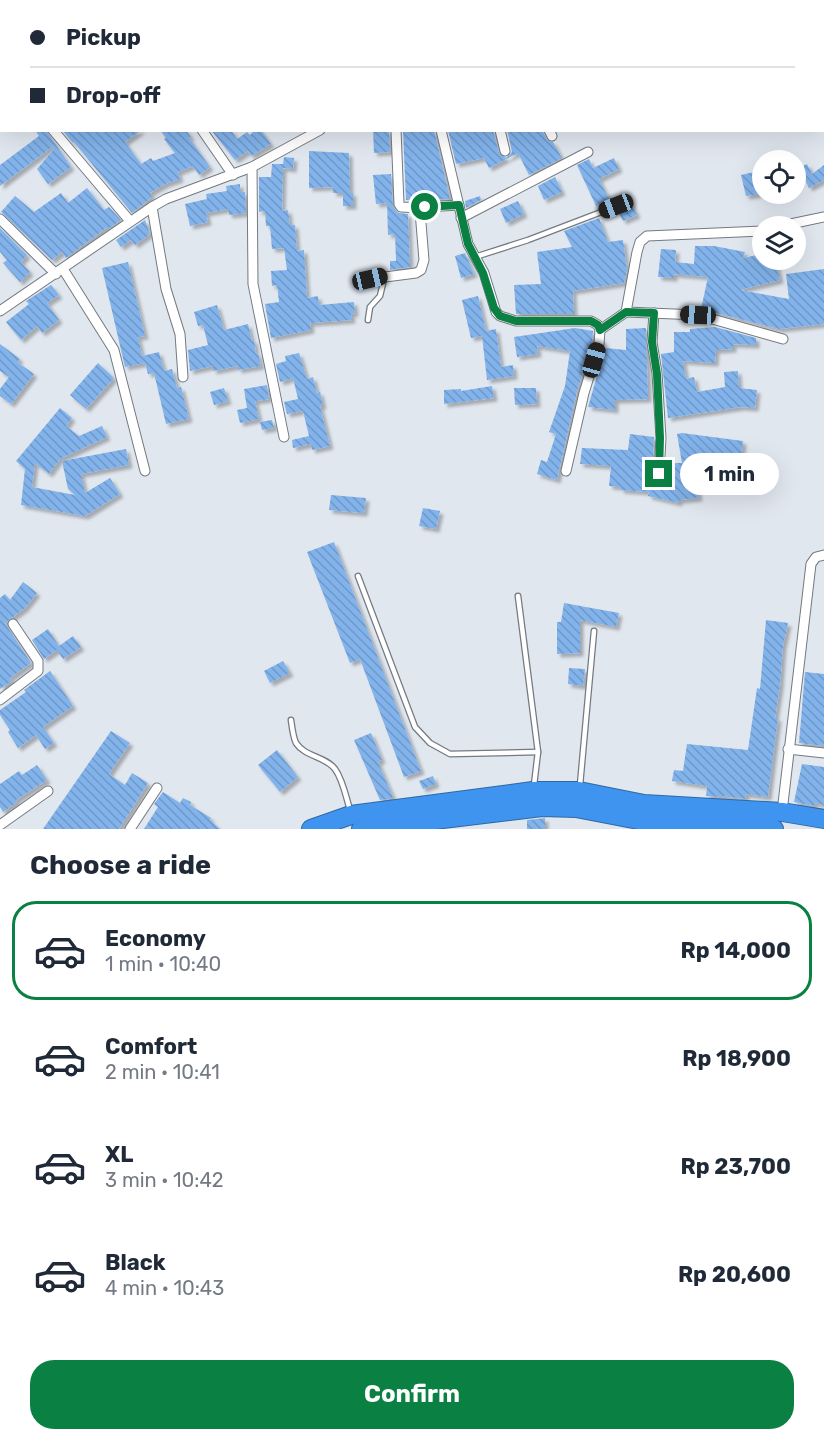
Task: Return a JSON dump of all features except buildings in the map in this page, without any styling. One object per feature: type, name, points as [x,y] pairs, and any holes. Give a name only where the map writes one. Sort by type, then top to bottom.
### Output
[{"type":"highway","points":[[392,818],[533,791],[579,791],[644,804],[782,812],[824,819]]},
{"type":"highway","points":[[311,829],[392,818],[542,807],[576,808],[644,821],[732,824],[774,829]]},
{"type":"street","points":[[55,132],[130,221]]},
{"type":"street","points":[[203,132],[233,175]]},
{"type":"street","points":[[2,308],[152,207],[252,167],[316,132]]},
{"type":"street","points":[[396,132],[401,207],[459,205]]},
{"type":"street","points":[[441,132],[468,244],[483,273],[494,308],[500,316],[516,321],[591,321],[598,325],[600,330],[566,471]]},
{"type":"street","points":[[500,132],[505,151]]},
{"type":"street","points":[[460,218],[588,152]]},
{"type":"street","points":[[252,167],[253,284],[284,436]]},
{"type":"street","points":[[152,207],[166,289],[180,334],[183,377]]},
{"type":"street","points":[[370,279],[416,273],[423,267],[419,214],[421,208]]},
{"type":"street","points":[[806,221],[824,217]]},
{"type":"street","points":[[0,219],[59,271],[114,350],[145,471]]},
{"type":"street","points":[[626,312],[637,252],[640,242],[647,236],[752,231]]},
{"type":"street","points":[[600,330],[626,312],[698,315],[783,339]]},
{"type":"street","points":[[654,313],[652,342],[657,374],[659,474]]},
{"type":"street","points":[[782,812],[811,564],[816,557],[824,555]]},
{"type":"street","points":[[0,700],[39,668],[38,661],[13,624]]},
{"type":"street","points":[[788,749],[824,753]]},
{"type":"street","points":[[130,829],[157,788]]},
{"type":"street","points":[[0,825],[48,791]]},
{"type":"lane","points":[[475,257],[528,240],[616,206]]},
{"type":"lane","points":[[369,320],[370,307],[380,296],[384,276]]},
{"type":"lane","points":[[358,576],[415,727],[430,743],[450,754],[538,752]]},
{"type":"lane","points":[[518,596],[538,752],[533,791]]},
{"type":"lane","points":[[579,791],[594,631]]},
{"type":"lane","points":[[291,720],[295,741],[302,749],[310,755],[321,758],[335,769],[356,822]]},
{"type":"route","points":[[425,207],[459,205],[460,218],[468,244],[483,273],[494,308],[500,316],[508,320],[591,321],[598,325],[600,330],[626,312],[654,313],[652,342],[657,374],[659,474]]}]
